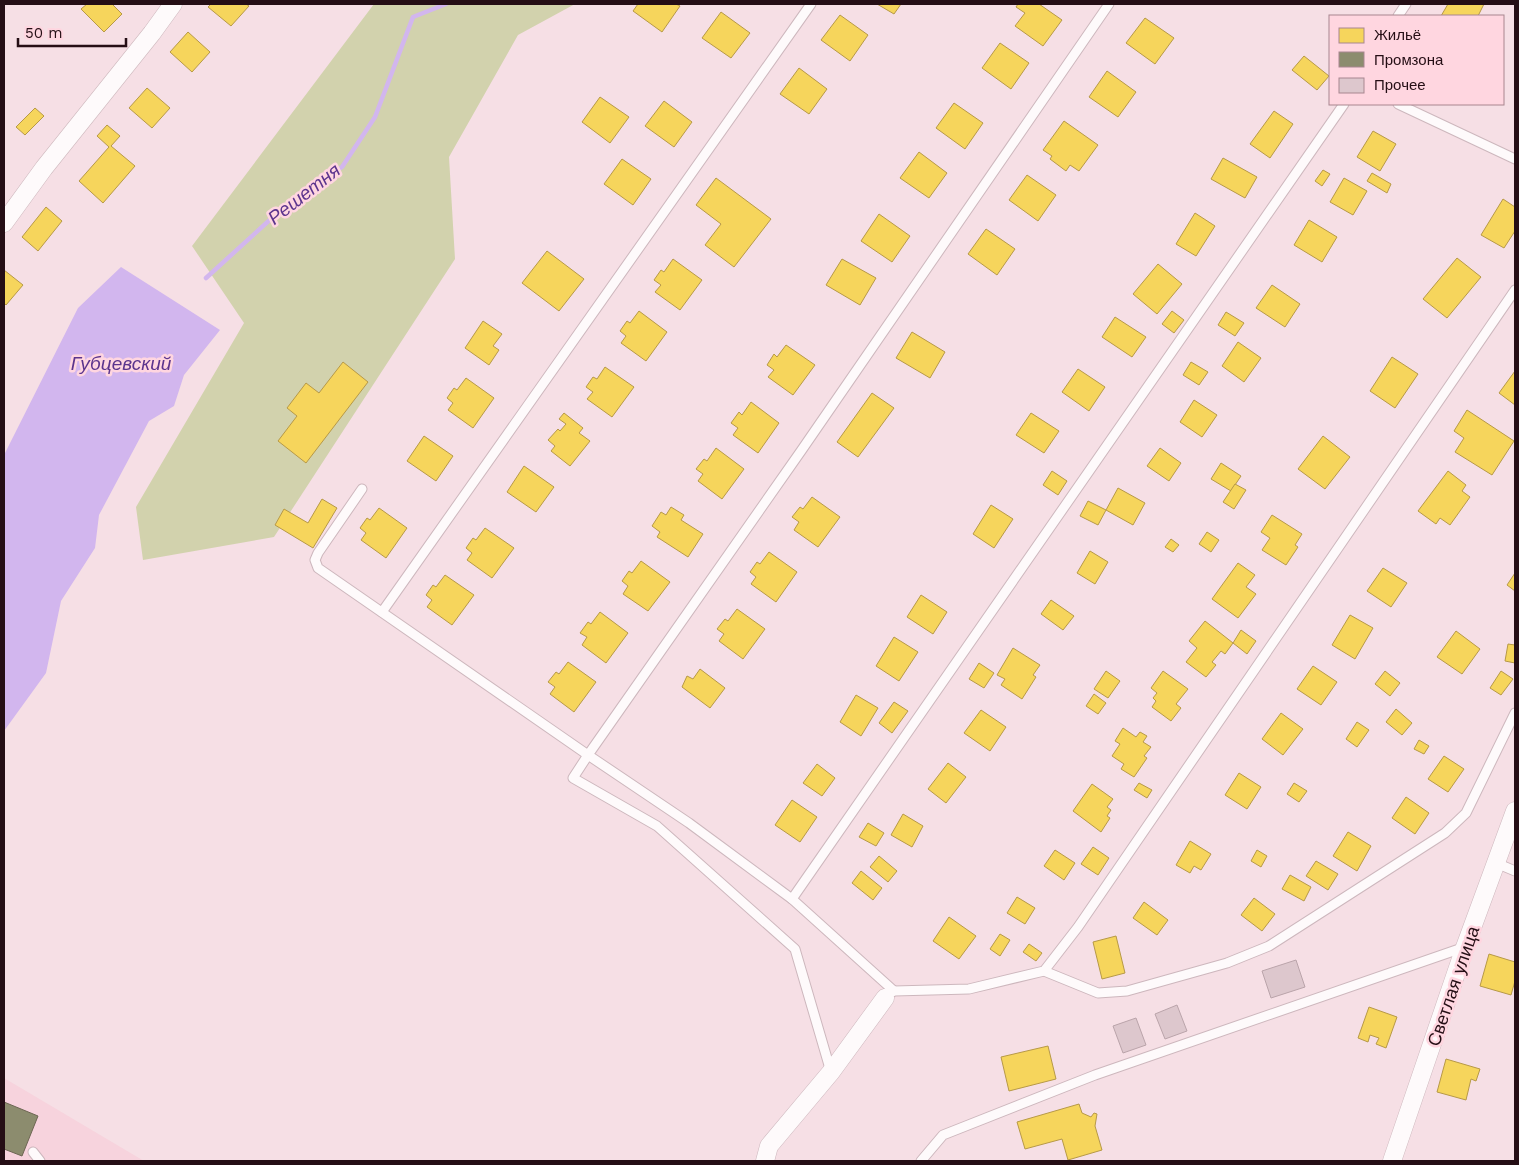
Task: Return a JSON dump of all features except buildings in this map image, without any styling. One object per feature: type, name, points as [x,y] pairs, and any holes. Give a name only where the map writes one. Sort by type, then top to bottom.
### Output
[{"type":"street","points":[[4,223],[44,168],[173,4]]},
{"type":"street","name":"Светлая улица","points":[[1392,1161],[1465,947],[1515,811]]},
{"type":"street","points":[[765,1161],[769,1146],[831,1072],[890,994]]},
{"type":"lane","points":[[382,612],[811,4]]},
{"type":"lane","points":[[831,1072],[795,949],[657,826],[573,778],[1109,4]]},
{"type":"lane","points":[[1399,15],[1406,4]]},
{"type":"lane","points":[[792,900],[1343,105]]},
{"type":"lane","points":[[1400,105],[1515,159]]},
{"type":"lane","points":[[1044,971],[1084,918],[1515,290]]},
{"type":"lane","points":[[362,489],[329,534],[318,553],[316,560],[318,568],[689,823],[792,900],[890,994],[969,989],[1044,971],[1098,993],[1127,991],[1227,963],[1268,946],[1445,833],[1466,813],[1515,712]]},
{"type":"lane","points":[[1496,863],[1515,871]]},
{"type":"lane","points":[[921,1161],[943,1135],[1096,1075],[1465,947]]},
{"type":"lane","points":[[33,1152],[40,1161]]},
{"type":"shaded area","points":[[4,1078],[144,1161],[4,1161]]},
{"type":"green space","points":[[374,4],[575,4],[518,35],[449,157],[455,259],[274,537],[143,560],[136,507],[244,323],[192,246]]},
{"type":"water","name":"Губцевский","points":[[121,267],[220,330],[184,375],[174,406],[149,421],[99,515],[95,548],[61,601],[46,673],[4,731],[4,455],[78,308]]},
{"type":"waterway","name":"Решетня","points":[[206,278],[285,206],[342,167],[375,117],[413,17],[446,4]]}]
